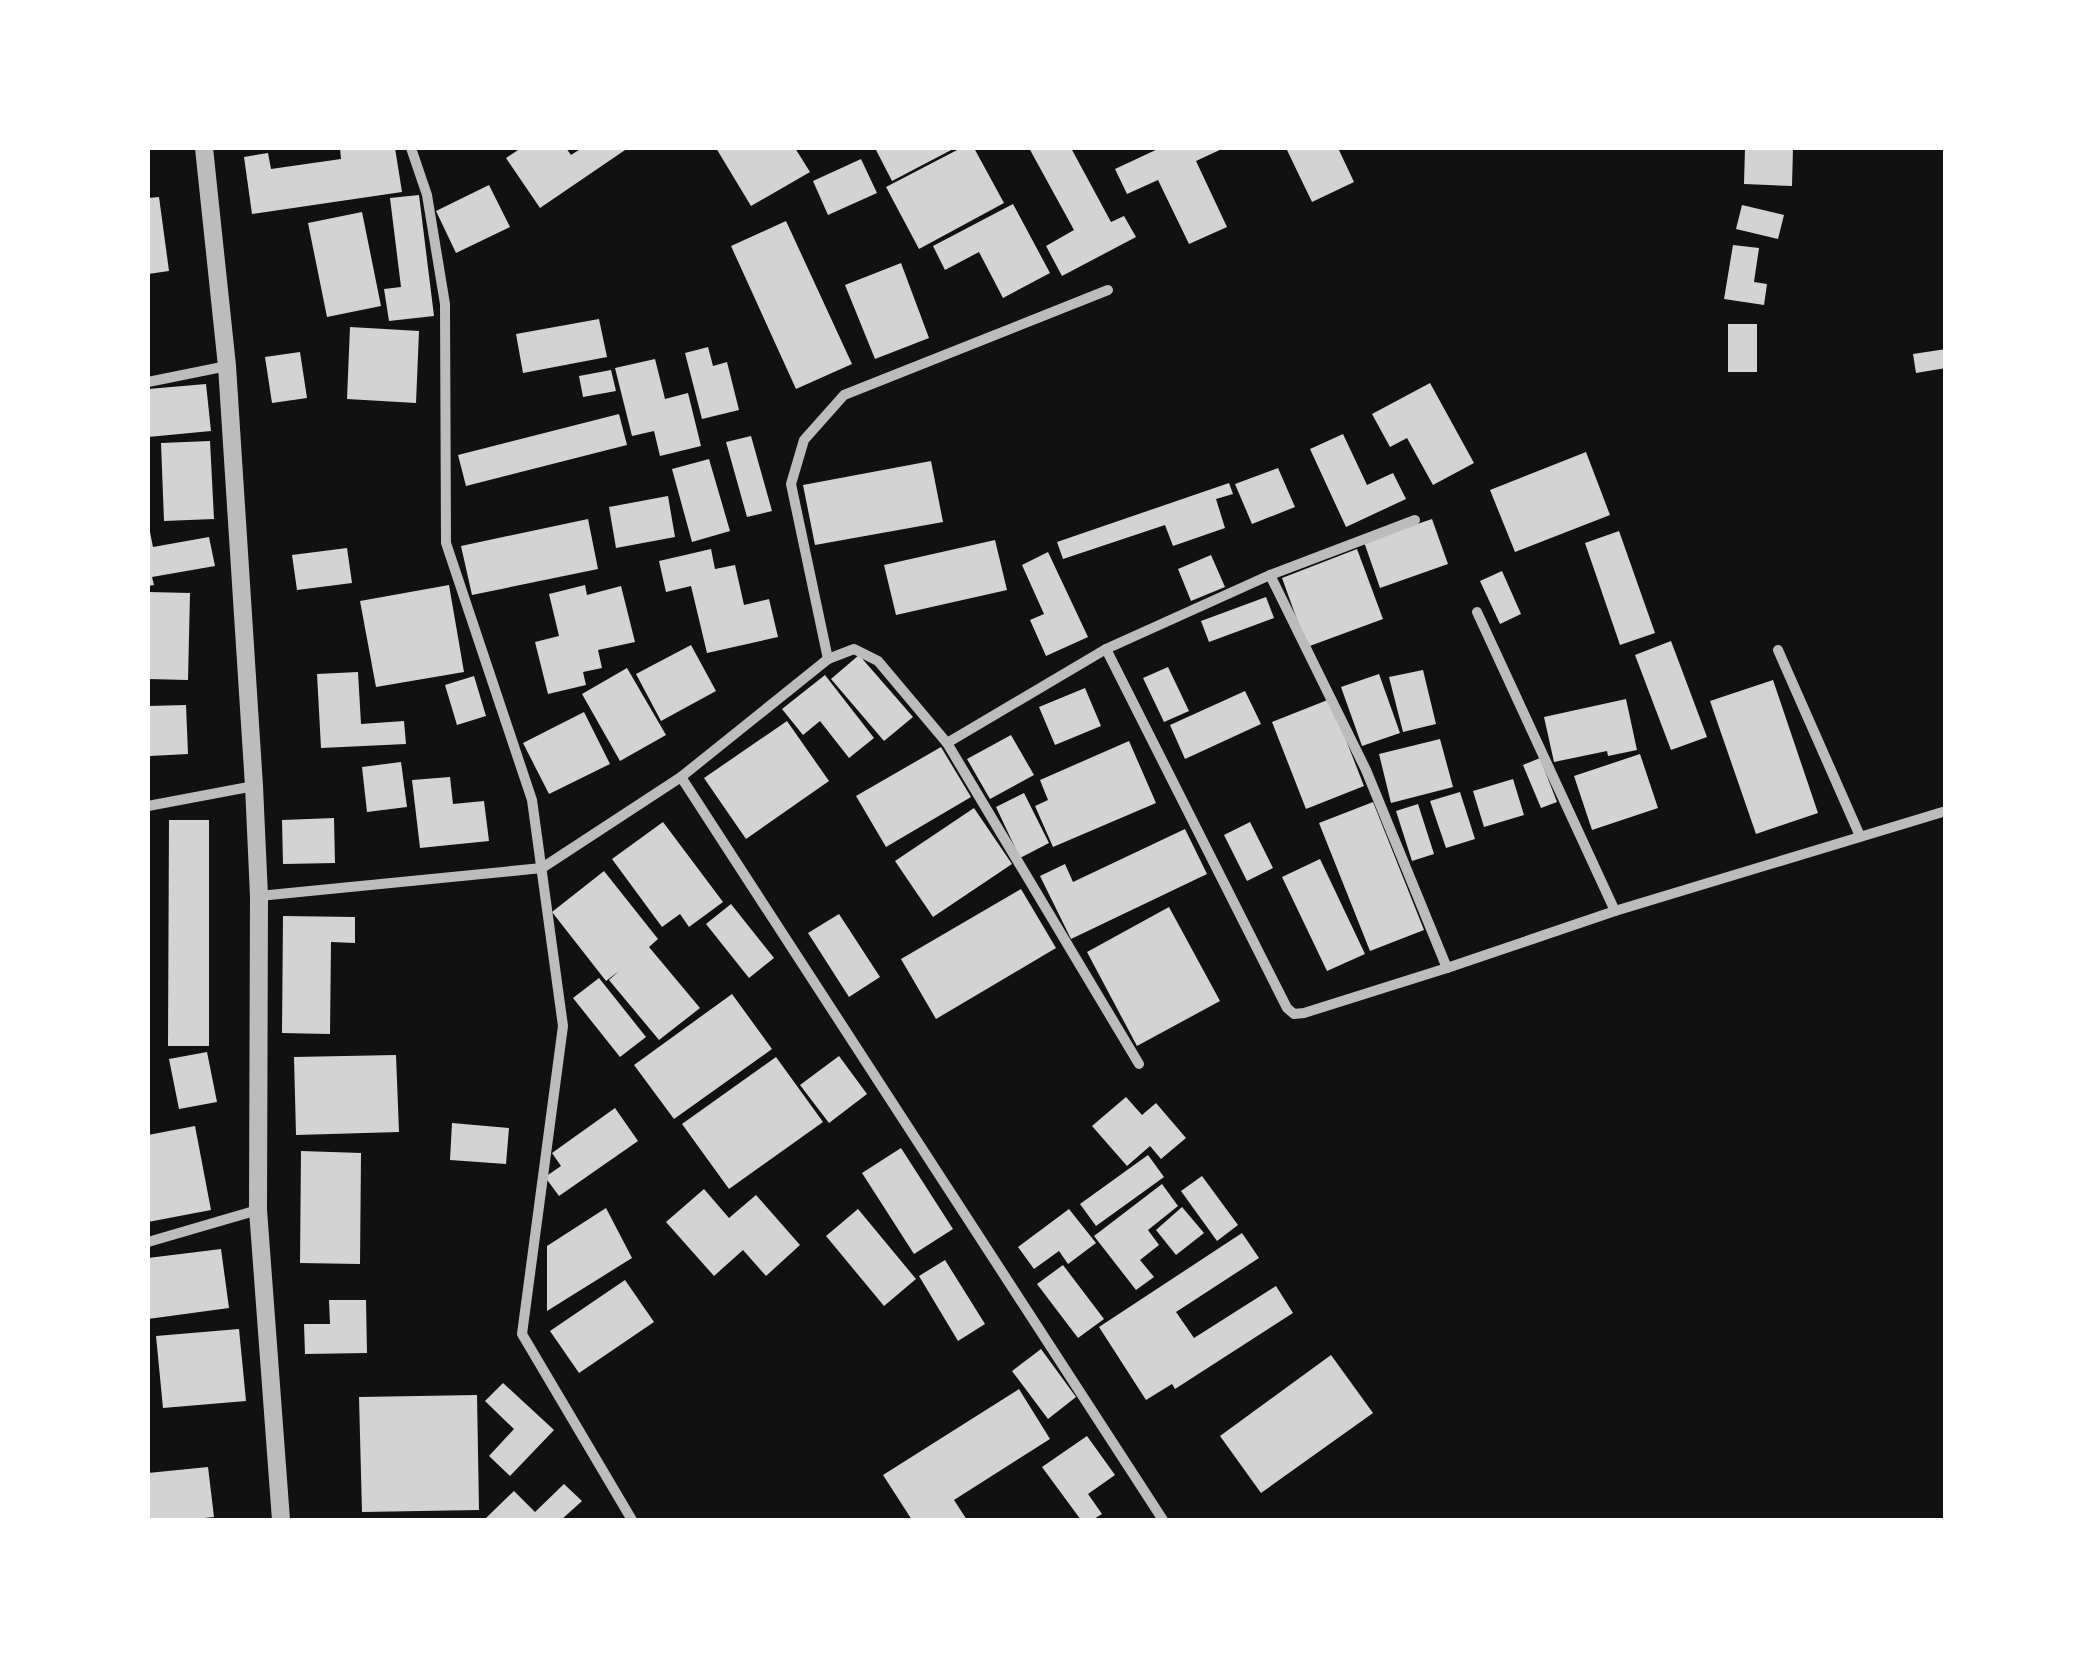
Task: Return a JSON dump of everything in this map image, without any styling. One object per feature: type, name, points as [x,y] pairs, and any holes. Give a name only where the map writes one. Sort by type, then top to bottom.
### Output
[{"type":"street","points":[[204,148],[227,366],[254,786],[259,896],[258,1210],[282,1520]]},
{"type":"street","points":[[411,148],[427,195],[445,304],[446,543],[532,800],[564,1026],[522,1334],[632,1520]]},
{"type":"street","points":[[828,659],[791,484],[804,440],[844,394],[1108,290]]},
{"type":"street","points":[[148,382],[227,366]]},
{"type":"street","points":[[947,743],[1106,649],[1270,575],[1415,520]]},
{"type":"street","points":[[1270,575],[1366,770],[1446,968]]},
{"type":"street","points":[[1478,612],[1615,910]]},
{"type":"street","points":[[1106,649],[1287,1008],[1294,1014],[1446,968],[1615,910],[1946,811]]},
{"type":"street","points":[[259,896],[542,868],[681,777],[828,659],[854,650],[878,661],[947,743],[1139,1064]]},
{"type":"street","points":[[1778,650],[1860,836]]},
{"type":"street","points":[[681,777],[1164,1520]]},
{"type":"street","points":[[148,806],[254,786]]},
{"type":"street","points":[[148,1242],[258,1210]]},
{"type":"building","points":[[340,148],[395,148],[402,192],[252,214],[244,157],[268,153],[271,169],[341,159]]},
{"type":"building","points":[[521,148],[566,148],[571,155],[582,148],[628,148],[540,208],[506,158]]},
{"type":"building","points":[[716,148],[795,148],[810,172],[751,206]]},
{"type":"building","points":[[875,148],[955,148],[892,181]]},
{"type":"building","points":[[961,148],[974,148],[1004,203],[919,249],[886,187]]},
{"type":"building","points":[[1029,148],[1071,148],[1111,222],[1124,216],[1136,237],[1062,276],[1046,246],[1074,230]]},
{"type":"building","points":[[1160,148],[1224,148],[1196,161],[1227,227],[1189,244],[1158,180],[1127,194],[1115,169]]},
{"type":"building","points":[[1286,148],[1338,148],[1354,182],[1312,202]]},
{"type":"building","points":[[1745,148],[1793,148],[1792,186],[1744,184]]},
{"type":"building","points":[[861,159],[877,193],[828,215],[813,181]]},
{"type":"building","points":[[489,185],[510,227],[456,253],[436,211]]},
{"type":"building","points":[[419,195],[434,316],[389,321],[384,289],[401,287],[390,198]]},
{"type":"building","points":[[159,197],[169,271],[148,274],[148,198]]},
{"type":"building","points":[[1013,204],[1050,273],[1003,298],[979,252],[945,270],[933,246]]},
{"type":"building","points":[[1742,205],[1784,215],[1778,239],[1736,229]]},
{"type":"building","points":[[362,212],[381,306],[327,317],[308,223]]},
{"type":"building","points":[[786,221],[852,364],[796,389],[731,246]]},
{"type":"building","points":[[1733,245],[1759,248],[1754,282],[1767,284],[1764,305],[1724,299]]},
{"type":"building","points":[[901,263],[929,338],[875,359],[845,285]]},
{"type":"building","points":[[599,319],[607,357],[523,373],[516,334]]},
{"type":"building","points":[[1728,324],[1757,324],[1757,372],[1728,372]]},
{"type":"building","points":[[350,327],[419,331],[416,403],[347,399]]},
{"type":"building","points":[[708,347],[713,366],[727,362],[739,410],[702,419],[685,353]]},
{"type":"building","points":[[1946,349],[1946,368],[1916,373],[1913,354]]},
{"type":"building","points":[[300,352],[307,398],[272,403],[265,357]]},
{"type":"building","points":[[655,359],[665,399],[688,393],[701,446],[660,456],[654,431],[632,436],[615,368]]},
{"type":"building","points":[[611,370],[616,391],[583,397],[579,376]]},
{"type":"building","points":[[1430,383],[1474,463],[1433,485],[1407,438],[1390,447],[1372,414]]},
{"type":"building","points":[[206,384],[211,431],[148,437],[148,389]]},
{"type":"building","points":[[619,414],[627,445],[466,486],[458,455]]},
{"type":"building","points":[[1343,434],[1367,485],[1393,473],[1406,499],[1346,527],[1310,449]]},
{"type":"building","points":[[751,436],[772,511],[747,517],[726,442]]},
{"type":"building","points":[[210,441],[214,519],[164,521],[161,443]]},
{"type":"building","points":[[1586,452],[1610,515],[1515,552],[1490,490]]},
{"type":"building","points":[[709,459],[730,531],[692,542],[672,469]]},
{"type":"building","points":[[931,461],[943,522],[815,545],[803,485]]},
{"type":"building","points":[[1278,468],[1295,507],[1252,524],[1235,484]]},
{"type":"building","points":[[1229,483],[1233,494],[1216,499],[1225,528],[1173,546],[1165,525],[1063,559],[1057,542]]},
{"type":"building","points":[[668,496],[675,537],[616,548],[609,507]]},
{"type":"building","points":[[588,519],[598,569],[472,595],[461,546]]},
{"type":"building","points":[[1432,519],[1448,564],[1380,588],[1364,542]]},
{"type":"building","points":[[148,527],[153,547],[209,537],[215,566],[152,577],[154,585],[148,586]]},
{"type":"building","points":[[1619,531],[1655,633],[1620,645],[1585,543]]},
{"type":"building","points":[[995,540],[1007,590],[896,615],[884,565]]},
{"type":"building","points":[[347,548],[352,583],[297,590],[292,555]]},
{"type":"building","points":[[711,549],[715,569],[735,565],[744,605],[769,599],[778,637],[707,653],[691,586],[666,592],[659,561]]},
{"type":"building","points":[[1357,549],[1383,619],[1307,647],[1282,578]]},
{"type":"building","points":[[1048,552],[1088,637],[1046,656],[1030,620],[1044,614],[1022,565]]},
{"type":"building","points":[[1211,555],[1225,587],[1191,601],[1178,569]]},
{"type":"building","points":[[1502,571],[1521,614],[1500,624],[1480,581]]},
{"type":"building","points":[[449,585],[464,672],[376,687],[360,601]]},
{"type":"building","points":[[585,585],[587,595],[621,586],[635,642],[598,650],[602,668],[583,672],[586,685],[548,694],[535,642],[559,636],[549,594]]},
{"type":"building","points":[[148,592],[190,593],[188,680],[148,679]]},
{"type":"building","points":[[1266,597],[1274,618],[1209,642],[1201,621]]},
{"type":"building","points":[[1671,641],[1707,737],[1671,750],[1635,655]]},
{"type":"building","points":[[691,645],[716,691],[661,721],[636,674]]},
{"type":"building","points":[[859,655],[913,717],[884,741],[831,679]]},
{"type":"building","points":[[1168,667],[1189,711],[1164,722],[1143,678]]},
{"type":"building","points":[[627,668],[666,735],[620,761],[582,694]]},
{"type":"building","points":[[1423,670],[1436,724],[1403,732],[1389,677]]},
{"type":"building","points":[[358,672],[361,724],[404,721],[406,744],[321,748],[317,674]]},
{"type":"building","points":[[1379,674],[1400,733],[1362,746],[1341,687]]},
{"type":"building","points":[[825,675],[874,738],[849,758],[820,721],[803,735],[782,709]]},
{"type":"building","points":[[474,676],[486,716],[457,725],[445,685]]},
{"type":"building","points":[[1773,680],[1818,813],[1756,834],[1710,701]]},
{"type":"building","points":[[1085,688],[1101,726],[1055,745],[1039,707]]},
{"type":"building","points":[[1245,691],[1261,724],[1185,759],[1170,725]]},
{"type":"building","points":[[1330,699],[1364,786],[1306,809],[1272,722]]},
{"type":"building","points":[[1626,699],[1637,750],[1608,756],[1607,751],[1554,762],[1544,717]]},
{"type":"building","points":[[186,705],[188,754],[150,756],[148,706]]},
{"type":"building","points":[[584,712],[610,764],[549,794],[523,743]]},
{"type":"building","points":[[787,721],[829,781],[746,839],[704,778]]},
{"type":"building","points":[[1011,735],[1034,775],[990,799],[967,759]]},
{"type":"building","points":[[1440,739],[1453,787],[1391,803],[1379,754]]},
{"type":"building","points":[[1129,741],[1156,803],[1053,847],[1035,806],[1048,800],[1040,780]]},
{"type":"building","points":[[941,747],[971,797],[886,847],[856,796]]},
{"type":"building","points":[[1640,754],[1658,808],[1592,830],[1574,776]]},
{"type":"building","points":[[1540,758],[1557,802],[1541,808],[1523,765]]},
{"type":"building","points":[[401,762],[407,807],[367,812],[362,767]]},
{"type":"building","points":[[450,777],[453,804],[484,801],[489,841],[420,848],[412,780]]},
{"type":"building","points":[[1513,779],[1524,815],[1484,827],[1473,791]]},
{"type":"building","points":[[1460,792],[1475,839],[1446,848],[1430,801]]},
{"type":"building","points":[[1024,793],[1049,843],[1020,858],[996,807]]},
{"type":"building","points":[[1373,802],[1424,930],[1370,951],[1319,823]]},
{"type":"building","points":[[1418,804],[1434,854],[1412,861],[1396,811]]},
{"type":"building","points":[[974,808],[1012,864],[933,917],[895,861]]},
{"type":"building","points":[[334,818],[335,863],[283,864],[282,820]]},
{"type":"building","points":[[169,820],[209,820],[209,1046],[168,1046]]},
{"type":"building","points":[[663,822],[723,902],[689,927],[680,914],[662,927],[612,859]]},
{"type":"building","points":[[1250,822],[1273,868],[1247,881],[1224,835]]},
{"type":"building","points":[[1185,829],[1207,874],[1071,939],[1040,876],[1065,864],[1073,882]]},
{"type":"building","points":[[1320,859],[1365,954],[1327,971],[1282,877]]},
{"type":"building","points":[[604,871],[658,939],[649,947],[700,1008],[659,1040],[609,980],[619,971],[606,981],[552,912]]},
{"type":"building","points":[[1021,889],[1056,948],[936,1019],[901,959]]},
{"type":"building","points":[[731,904],[774,958],[749,978],[706,924]]},
{"type":"building","points":[[1169,907],[1220,1001],[1137,1046],[1087,952]]},
{"type":"building","points":[[839,914],[880,977],[849,997],[808,933]]},
{"type":"building","points":[[283,916],[355,917],[355,943],[331,942],[330,1034],[282,1033]]},
{"type":"building","points":[[599,978],[646,1037],[620,1057],[573,998]]},
{"type":"building","points":[[732,994],[772,1049],[674,1119],[634,1065]]},
{"type":"building","points":[[207,1052],[217,1102],[179,1109],[169,1059]]},
{"type":"building","points":[[396,1055],[399,1132],[296,1135],[294,1057]]},
{"type":"building","points":[[839,1056],[867,1094],[829,1123],[800,1085]]},
{"type":"building","points":[[776,1057],[823,1122],[729,1189],[682,1124]]},
{"type":"building","points":[[1126,1097],[1142,1115],[1156,1103],[1186,1138],[1161,1159],[1150,1146],[1127,1166],[1092,1126]]},
{"type":"building","points":[[615,1108],[638,1141],[559,1196],[545,1177],[561,1166],[552,1153]]},
{"type":"building","points":[[452,1123],[509,1128],[506,1164],[450,1160]]},
{"type":"building","points":[[195,1126],[211,1210],[148,1222],[148,1135]]},
{"type":"building","points":[[901,1148],[953,1229],[914,1254],[862,1173]]},
{"type":"building","points":[[301,1151],[361,1153],[360,1264],[300,1263]]},
{"type":"building","points":[[1148,1155],[1164,1177],[1096,1226],[1080,1204]]},
{"type":"building","points":[[1202,1176],[1238,1225],[1217,1241],[1181,1191]]},
{"type":"building","points":[[1162,1184],[1178,1206],[1148,1230],[1159,1245],[1140,1260],[1154,1277],[1136,1290],[1094,1236]]},
{"type":"building","points":[[704,1189],[729,1218],[756,1195],[800,1245],[766,1276],[743,1250],[714,1276],[666,1222]]},
{"type":"building","points":[[1182,1207],[1204,1233],[1176,1255],[1156,1230]]},
{"type":"building","points":[[606,1208],[632,1258],[547,1311],[547,1246]]},
{"type":"building","points":[[858,1209],[916,1279],[884,1306],[826,1236]]},
{"type":"building","points":[[1069,1209],[1096,1243],[1068,1264],[1059,1251],[1034,1269],[1018,1247]]},
{"type":"building","points":[[1242,1233],[1259,1258],[1176,1312],[1194,1338],[1276,1286],[1293,1313],[1175,1389],[1172,1384],[1146,1400],[1099,1327]]},
{"type":"building","points":[[221,1249],[229,1308],[148,1319],[148,1258]]},
{"type":"building","points":[[945,1260],[985,1324],[958,1341],[919,1276]]},
{"type":"building","points":[[1063,1265],[1104,1319],[1078,1338],[1037,1284]]},
{"type":"building","points":[[625,1280],[654,1322],[579,1373],[550,1331]]},
{"type":"building","points":[[329,1300],[366,1300],[367,1353],[305,1354],[304,1324],[330,1324]]},
{"type":"building","points":[[239,1329],[246,1401],[163,1408],[156,1336]]},
{"type":"building","points":[[1041,1349],[1076,1397],[1048,1419],[1012,1371]]},
{"type":"building","points":[[1331,1355],[1373,1413],[1261,1493],[1220,1436]]},
{"type":"building","points":[[503,1383],[554,1430],[510,1476],[489,1456],[514,1429],[485,1401]]},
{"type":"building","points":[[1019,1389],[1050,1439],[954,1500],[967,1520],[912,1520],[883,1475]]},
{"type":"building","points":[[477,1395],[479,1510],[362,1512],[359,1397]]},
{"type":"building","points":[[1087,1436],[1115,1475],[1088,1494],[1102,1514],[1092,1520],[1081,1520],[1042,1467]]},
{"type":"building","points":[[208,1467],[214,1517],[150,1520],[148,1473]]},
{"type":"building","points":[[564,1484],[582,1501],[561,1520],[485,1519],[514,1491],[535,1512]]}]
